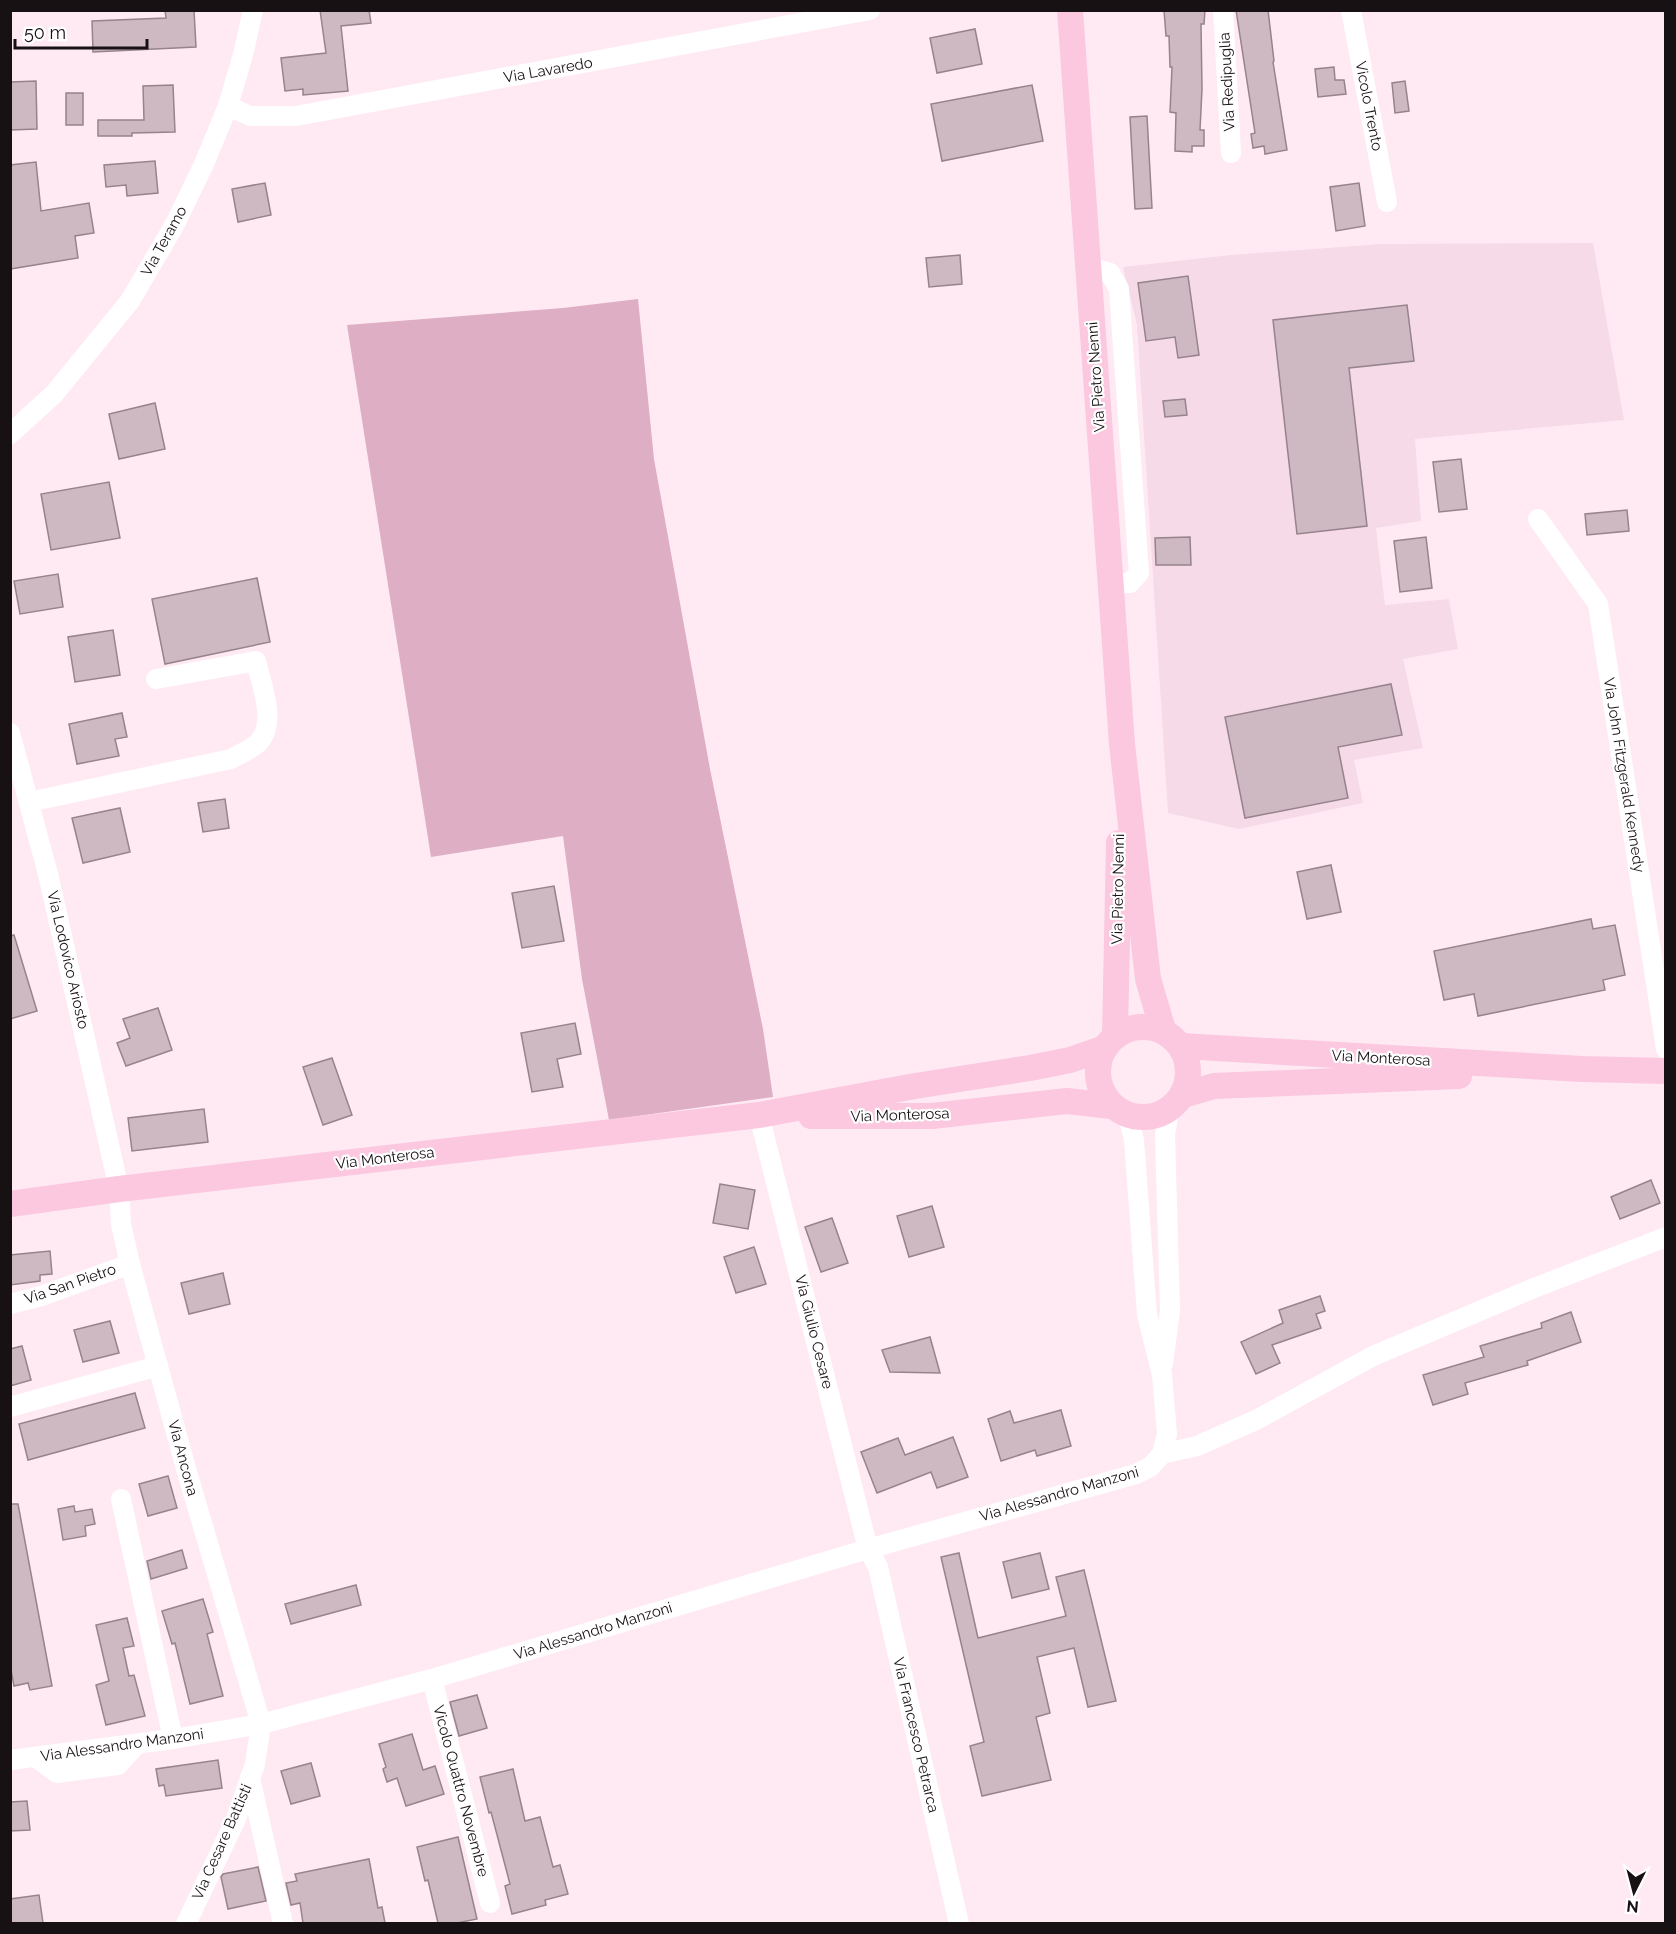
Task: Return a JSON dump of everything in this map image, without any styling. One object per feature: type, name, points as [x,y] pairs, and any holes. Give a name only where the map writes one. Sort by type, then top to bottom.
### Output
[{"type":"main road","name":"Via Pietro Nenni","points":[[1070,10],[1122,744],[1148,979],[1172,1038]]},
{"type":"main road","name":"Via Pietro Nenni","points":[[1109,1042],[1122,744]]},
{"type":"main road","points":[[1148,1026],[1172,1038],[1188,1061],[1188,1080],[1176,1102],[1149,1117],[1120,1111],[1101,1091],[1096,1071],[1109,1042],[1130,1028],[1148,1026]]},
{"type":"main road","name":"Via Monterosa","points":[[1172,1038],[1582,1069],[1665,1071]]},
{"type":"main road","name":"Via Monterosa","points":[[10,1203],[759,1115],[1070,1060],[1109,1042]]},
{"type":"main road","name":"Via Monterosa","points":[[1176,1102],[1214,1086],[1383,1080],[1582,1069]]},
{"type":"main road","name":"Via Monterosa","points":[[759,1115],[932,1116],[1067,1101],[1120,1111]]},
{"type":"street","name":"Via Teramo","points":[[10,434],[54,394],[130,301],[175,224],[204,164],[228,106],[253,10]]},
{"type":"street","name":"Via Lavaredo","points":[[228,106],[250,116],[296,116],[870,10]]},
{"type":"street","name":"Via Redipuglia","points":[[1223,10],[1231,153]]},
{"type":"street","name":"Vicolo Trento","points":[[1351,10],[1387,202]]},
{"type":"street","name":"Via John Fitzgerald Kennedy","points":[[1538,519],[1598,604],[1665,1049]]},
{"type":"street","points":[[29,802],[231,759],[259,742],[268,727],[268,715],[256,661],[156,679]]},
{"type":"street","name":"Via Lodovico Ariosto","points":[[10,733],[48,874],[119,1189]]},
{"type":"street","points":[[1162,1376],[1170,1311],[1165,1135],[1176,1102]]},
{"type":"street","points":[[1120,1111],[1134,1140],[1147,1315],[1162,1376],[1167,1434],[1162,1454],[1197,1446],[1256,1420],[1373,1356],[1534,1288],[1665,1237]]},
{"type":"street","name":"Via Giulio Cesare","points":[[759,1115],[868,1549]]},
{"type":"street","name":"Via Ancona","points":[[119,1189],[121,1224],[130,1264],[187,1472],[261,1724]]},
{"type":"street","name":"Via San Pietro","points":[[10,1304],[41,1296],[130,1264]]},
{"type":"street","points":[[10,1407],[158,1366]]},
{"type":"street","name":"Via Alessandro Manzoni","points":[[10,1760],[173,1739],[261,1724],[432,1679],[868,1549],[1136,1474],[1150,1467],[1162,1454]]},
{"type":"street","points":[[121,1499],[173,1739]]},
{"type":"street","name":"Via Francesco Petrarca","points":[[868,1549],[878,1567],[959,1923]]},
{"type":"street","name":"Vicolo Quattro Novembre","points":[[432,1679],[490,1903]]},
{"type":"street","name":"Via Cesare Battisti","points":[[186,1923],[236,1819],[255,1764],[261,1724]]},
{"type":"street","points":[[250,1778],[283,1923]]},
{"type":"shaded area","points":[[1593,243],[1624,420],[1415,439],[1421,521],[1376,528],[1385,605],[1449,599],[1458,649],[1403,659],[1423,748],[1354,760],[1363,803],[1239,829],[1168,813],[1137,325],[1123,267],[1231,255],[1381,244]]},
{"type":"shaded area","points":[[638,299],[654,459],[710,769],[763,1029],[773,1097],[609,1120],[582,979],[563,836],[431,857],[347,325],[563,308]]},
{"type":"building","points":[[165,10],[194,10],[196,47],[93,52],[92,21],[166,18]]},
{"type":"building","points":[[320,10],[369,10],[371,23],[341,26],[348,91],[303,95],[303,89],[285,91],[281,58],[326,53]]},
{"type":"building","points":[[1164,10],[1205,10],[1204,24],[1201,24],[1200,130],[1204,130],[1204,146],[1192,146],[1192,152],[1175,151],[1176,113],[1170,112],[1172,67],[1170,67],[1169,36],[1166,36]]},
{"type":"building","points":[[1236,10],[1268,10],[1273,62],[1287,150],[1265,154],[1264,146],[1253,148],[1251,134],[1255,133]]},
{"type":"building","points":[[975,29],[982,64],[937,73],[930,38]]},
{"type":"building","points":[[1334,67],[1335,80],[1344,80],[1346,94],[1318,97],[1315,69]]},
{"type":"building","points":[[36,81],[37,129],[10,130],[10,82]]},
{"type":"building","points":[[1405,81],[1409,111],[1395,113],[1392,83]]},
{"type":"building","points":[[173,85],[175,132],[98,136],[98,120],[144,120],[143,86]]},
{"type":"building","points":[[1032,85],[1043,141],[942,161],[931,104]]},
{"type":"building","points":[[66,93],[83,93],[83,125],[66,125]]},
{"type":"building","points":[[1147,116],[1152,208],[1135,209],[1130,117]]},
{"type":"building","points":[[155,161],[158,193],[127,196],[126,185],[106,187],[104,165]]},
{"type":"building","points":[[36,162],[41,211],[89,203],[94,233],[75,236],[78,258],[10,269],[10,165]]},
{"type":"building","points":[[265,183],[271,215],[238,222],[232,189]]},
{"type":"building","points":[[1359,183],[1365,226],[1336,231],[1330,187]]},
{"type":"building","points":[[960,255],[962,284],[929,287],[926,258]]},
{"type":"building","points":[[1188,276],[1199,355],[1178,358],[1175,337],[1146,341],[1138,283]]},
{"type":"building","points":[[1407,305],[1414,361],[1349,368],[1367,526],[1297,534],[1273,320]]},
{"type":"building","points":[[1185,399],[1187,415],[1165,417],[1163,401]]},
{"type":"building","points":[[155,403],[165,449],[119,459],[109,414]]},
{"type":"building","points":[[1461,459],[1467,509],[1439,512],[1433,462]]},
{"type":"building","points":[[109,482],[120,538],[51,550],[41,494]]},
{"type":"building","points":[[1627,510],[1629,531],[1587,535],[1585,514]]},
{"type":"building","points":[[1190,537],[1191,565],[1156,565],[1155,538]]},
{"type":"building","points":[[1426,537],[1432,588],[1400,592],[1394,541]]},
{"type":"building","points":[[58,574],[63,607],[20,614],[14,581]]},
{"type":"building","points":[[257,578],[270,642],[165,664],[152,599]]},
{"type":"building","points":[[113,630],[120,675],[75,682],[68,637]]},
{"type":"building","points":[[1391,684],[1402,735],[1338,747],[1348,798],[1245,818],[1225,717]]},
{"type":"building","points":[[122,713],[127,737],[115,739],[119,756],[77,764],[69,724]]},
{"type":"building","points":[[225,799],[229,828],[203,832],[198,803]]},
{"type":"building","points":[[120,808],[130,852],[83,863],[72,818]]},
{"type":"building","points":[[1331,865],[1341,912],[1307,919],[1297,872]]},
{"type":"building","points":[[554,886],[564,941],[522,948],[512,893]]},
{"type":"building","points":[[1591,919],[1593,929],[1615,925],[1625,975],[1603,980],[1605,990],[1478,1016],[1474,994],[1444,1000],[1434,951]]},
{"type":"building","points":[[14,935],[37,1011],[10,1019],[10,936]]},
{"type":"building","points":[[158,1008],[172,1050],[126,1066],[117,1043],[130,1038],[123,1019]]},
{"type":"building","points":[[575,1023],[581,1054],[557,1059],[563,1087],[532,1092],[521,1033]]},
{"type":"building","points":[[332,1058],[352,1115],[323,1125],[303,1067]]},
{"type":"building","points":[[204,1109],[208,1142],[132,1151],[128,1118]]},
{"type":"building","points":[[1651,1180],[1660,1203],[1620,1219],[1611,1197]]},
{"type":"building","points":[[720,1184],[755,1190],[748,1229],[713,1223]]},
{"type":"building","points":[[932,1206],[944,1247],[909,1257],[897,1216]]},
{"type":"building","points":[[832,1218],[848,1263],[821,1272],[805,1227]]},
{"type":"building","points":[[754,1247],[766,1284],[736,1293],[724,1257]]},
{"type":"building","points":[[50,1251],[52,1274],[40,1275],[40,1281],[10,1285],[10,1255]]},
{"type":"building","points":[[223,1273],[230,1304],[189,1314],[181,1283]]},
{"type":"building","points":[[1320,1296],[1325,1311],[1316,1314],[1321,1328],[1272,1345],[1280,1363],[1256,1374],[1241,1342],[1283,1323],[1279,1310]]},
{"type":"building","points":[[1571,1312],[1581,1342],[1527,1361],[1528,1365],[1465,1383],[1468,1394],[1433,1405],[1423,1375],[1484,1357],[1480,1346],[1542,1328],[1541,1323]]},
{"type":"building","points":[[110,1321],[119,1353],[83,1362],[74,1330]]},
{"type":"building","points":[[930,1337],[940,1373],[890,1372],[882,1350]]},
{"type":"building","points":[[22,1346],[31,1380],[10,1386],[10,1349]]},
{"type":"building","points":[[135,1393],[145,1428],[28,1460],[19,1424]]},
{"type":"building","points":[[1061,1410],[1071,1446],[1037,1456],[1035,1450],[1001,1461],[988,1419],[1010,1411],[1014,1423]]},
{"type":"building","points":[[953,1437],[968,1477],[937,1488],[931,1472],[877,1493],[861,1452],[898,1438],[905,1455]]},
{"type":"building","points":[[168,1476],[177,1508],[148,1516],[139,1484]]},
{"type":"building","points":[[10,1504],[18,1504],[52,1686],[30,1690],[28,1683],[14,1686],[10,1665]]},
{"type":"building","points":[[74,1506],[75,1512],[92,1509],[95,1524],[85,1526],[86,1536],[63,1540],[58,1509]]},
{"type":"building","points":[[182,1550],[187,1568],[151,1579],[147,1561]]},
{"type":"building","points":[[959,1553],[978,1638],[1066,1616],[1056,1577],[1084,1570],[1116,1701],[1088,1707],[1074,1648],[1037,1657],[1050,1713],[1036,1717],[1051,1780],[982,1796],[970,1746],[984,1742],[941,1557]]},
{"type":"building","points":[[1040,1553],[1049,1589],[1012,1598],[1003,1562]]},
{"type":"building","points":[[356,1585],[361,1605],[291,1624],[285,1604]]},
{"type":"building","points":[[203,1599],[213,1632],[207,1634],[223,1696],[190,1704],[175,1643],[172,1644],[162,1611]]},
{"type":"building","points":[[127,1618],[134,1646],[123,1648],[129,1676],[134,1675],[145,1716],[106,1725],[96,1685],[109,1681],[96,1625]]},
{"type":"building","points":[[477,1695],[487,1728],[459,1736],[450,1702]]},
{"type":"building","points":[[412,1734],[423,1770],[435,1766],[444,1794],[406,1806],[397,1778],[387,1782],[383,1769],[386,1767],[379,1744]]},
{"type":"building","points":[[218,1760],[222,1788],[166,1796],[164,1785],[159,1786],[156,1769]]},
{"type":"building","points":[[311,1763],[320,1796],[291,1804],[281,1771]]},
{"type":"building","points":[[513,1769],[525,1821],[540,1817],[553,1867],[560,1865],[568,1894],[545,1900],[546,1905],[512,1914],[505,1886],[510,1884],[480,1777]]},
{"type":"building","points":[[27,1801],[30,1830],[10,1831],[10,1802]]},
{"type":"building","points":[[458,1837],[477,1919],[457,1923],[438,1923],[428,1880],[425,1881],[417,1847]]},
{"type":"building","points":[[369,1859],[378,1908],[382,1907],[385,1923],[303,1923],[300,1903],[291,1905],[286,1883],[297,1881],[295,1874]]},
{"type":"building","points":[[258,1867],[266,1901],[228,1909],[221,1877],[223,1874]]},
{"type":"building","points":[[39,1895],[43,1923],[10,1923],[10,1899]]}]
